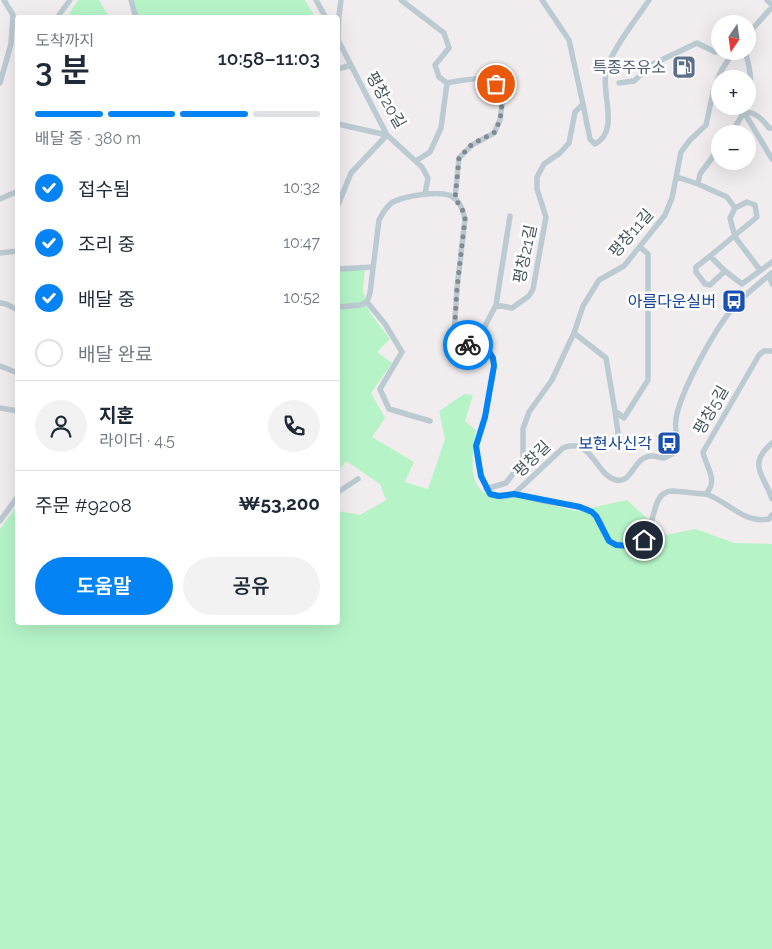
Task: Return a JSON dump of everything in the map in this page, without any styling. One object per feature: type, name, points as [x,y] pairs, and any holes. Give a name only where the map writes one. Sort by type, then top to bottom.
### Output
[{"type":"street","points":[[0,83],[11,44],[13,15],[4,0]]},
{"type":"street","points":[[59,15],[70,0]]},
{"type":"street","points":[[132,0],[135,15]]},
{"type":"street","points":[[316,0],[324,15]]},
{"type":"street","points":[[339,15],[341,0]]},
{"type":"street","points":[[401,0],[444,33],[449,48],[435,65],[439,77],[447,83],[466,79],[491,80],[503,96],[500,120],[494,133],[472,144],[459,158],[455,199]]},
{"type":"street","points":[[542,0],[569,40],[590,139],[594,144],[600,141],[606,129],[609,115],[605,73],[613,54],[649,0]]},
{"type":"street","points":[[756,25],[771,9],[767,0]]},
{"type":"street","points":[[620,83],[634,81],[653,64],[697,42],[711,50]]},
{"type":"street","name":"평창20길","points":[[340,44],[387,135],[422,167],[428,178],[424,194]]},
{"type":"street","name":"평창11길","points":[[486,489],[506,483],[523,461],[523,429],[529,412],[552,380],[574,333],[583,306],[598,280],[624,266],[665,215],[672,198],[682,152],[690,140],[706,125],[714,88],[728,60]]},
{"type":"street","name":"평창20길","points":[[340,69],[351,66]]},
{"type":"street","points":[[416,161],[430,152],[440,128],[447,83]]},
{"type":"street","name":"평창21길","points":[[496,305],[512,308],[529,296],[533,289],[546,218],[537,189],[537,177],[544,164],[560,153],[569,143],[575,112],[583,104]]},
{"type":"street","points":[[756,114],[760,116],[769,128],[772,128]]},
{"type":"street","points":[[748,115],[772,159]]},
{"type":"street","points":[[340,124],[387,135]]},
{"type":"street","points":[[340,200],[351,173],[387,135]]},
{"type":"street","points":[[698,184],[700,174],[711,159]]},
{"type":"street","points":[[676,177],[698,184],[727,197],[735,208]]},
{"type":"street","points":[[0,199],[15,192]]},
{"type":"street","points":[[340,307],[360,305],[367,302],[370,293],[379,220],[392,202],[424,194],[442,194],[455,199],[462,208],[465,219],[454,335],[460,343],[488,350],[493,358],[494,366],[485,417],[476,446],[478,463],[486,489]]},
{"type":"street","points":[[725,271],[710,285],[705,284],[696,272],[696,267],[735,237],[757,217],[755,205],[747,202],[735,208],[730,218],[735,237],[760,270]]},
{"type":"street","points":[[474,347],[496,305],[510,216]]},
{"type":"street","points":[[616,411],[624,418],[648,380],[648,254],[640,247]]},
{"type":"street","points":[[0,253],[15,251]]},
{"type":"street","points":[[710,256],[742,284],[772,262]]},
{"type":"street","points":[[340,269],[373,267]]},
{"type":"street","name":"평창길","points":[[771,274],[772,284]]},
{"type":"street","name":"평창길","points":[[486,489],[490,494],[499,496],[514,494],[563,448],[573,445],[582,448],[611,478],[620,480],[628,477],[640,460],[652,456],[664,458],[672,454],[678,446],[675,434],[676,418],[682,399],[696,369],[732,310],[755,286],[771,274]]},
{"type":"street","points":[[367,302],[385,324],[402,352],[380,388],[389,408],[430,421]]},
{"type":"street","points":[[0,304],[6,304],[15,308]]},
{"type":"street","points":[[574,333],[606,358],[616,411],[619,440]]},
{"type":"street","name":"평창5길","points":[[706,494],[712,486],[712,475],[703,452],[760,355],[764,351],[772,351]]},
{"type":"street","points":[[0,366],[15,372]]},
{"type":"street","points":[[0,408],[15,410]]},
{"type":"street","points":[[772,443],[764,450],[759,459],[761,476],[772,500]]},
{"type":"street","points":[[340,491],[358,479]]},
{"type":"street","points":[[514,494],[580,507],[592,512],[609,541],[616,545],[630,546],[644,540],[657,502],[662,494],[671,491],[706,494],[747,517],[761,521],[769,519],[772,515]]},
{"type":"street","points":[[0,522],[15,500]]},
{"type":"green space","points":[[78,0],[99,0],[108,15],[68,15]]},
{"type":"green space","points":[[134,0],[305,0],[314,15],[137,15]]},
{"type":"green space","points":[[365,268],[363,291],[370,313],[390,339],[377,352],[392,363],[371,393],[385,418],[372,437],[414,462],[405,482],[428,489],[445,439],[439,411],[464,394],[473,395],[465,421],[476,430],[473,448],[473,469],[478,486],[484,492],[502,496],[512,495],[576,511],[627,500],[665,535],[696,529],[734,543],[772,544],[772,949],[0,949],[0,529],[15,509],[15,625],[340,625],[340,511],[360,515],[386,500],[380,484],[346,461],[340,469],[340,271]]},
{"type":"way so far","points":[[468,345],[460,343],[454,335],[465,219],[462,208],[455,199],[459,158],[472,144],[494,133],[500,120],[503,96],[496,84]]},
{"type":"place","name":"특종주유소","points":[[684,67]]},
{"type":"place","name":"아름다운실버","points":[[734,301]]},
{"type":"place","name":"보현사신각","points":[[669,443]]},
{"type":"route","points":[[468,345],[488,350],[493,358],[494,366],[485,417],[476,446],[481,476],[490,494],[499,496],[514,494],[580,507],[592,512],[596,516],[609,541],[616,545],[630,546],[644,540]]}]
